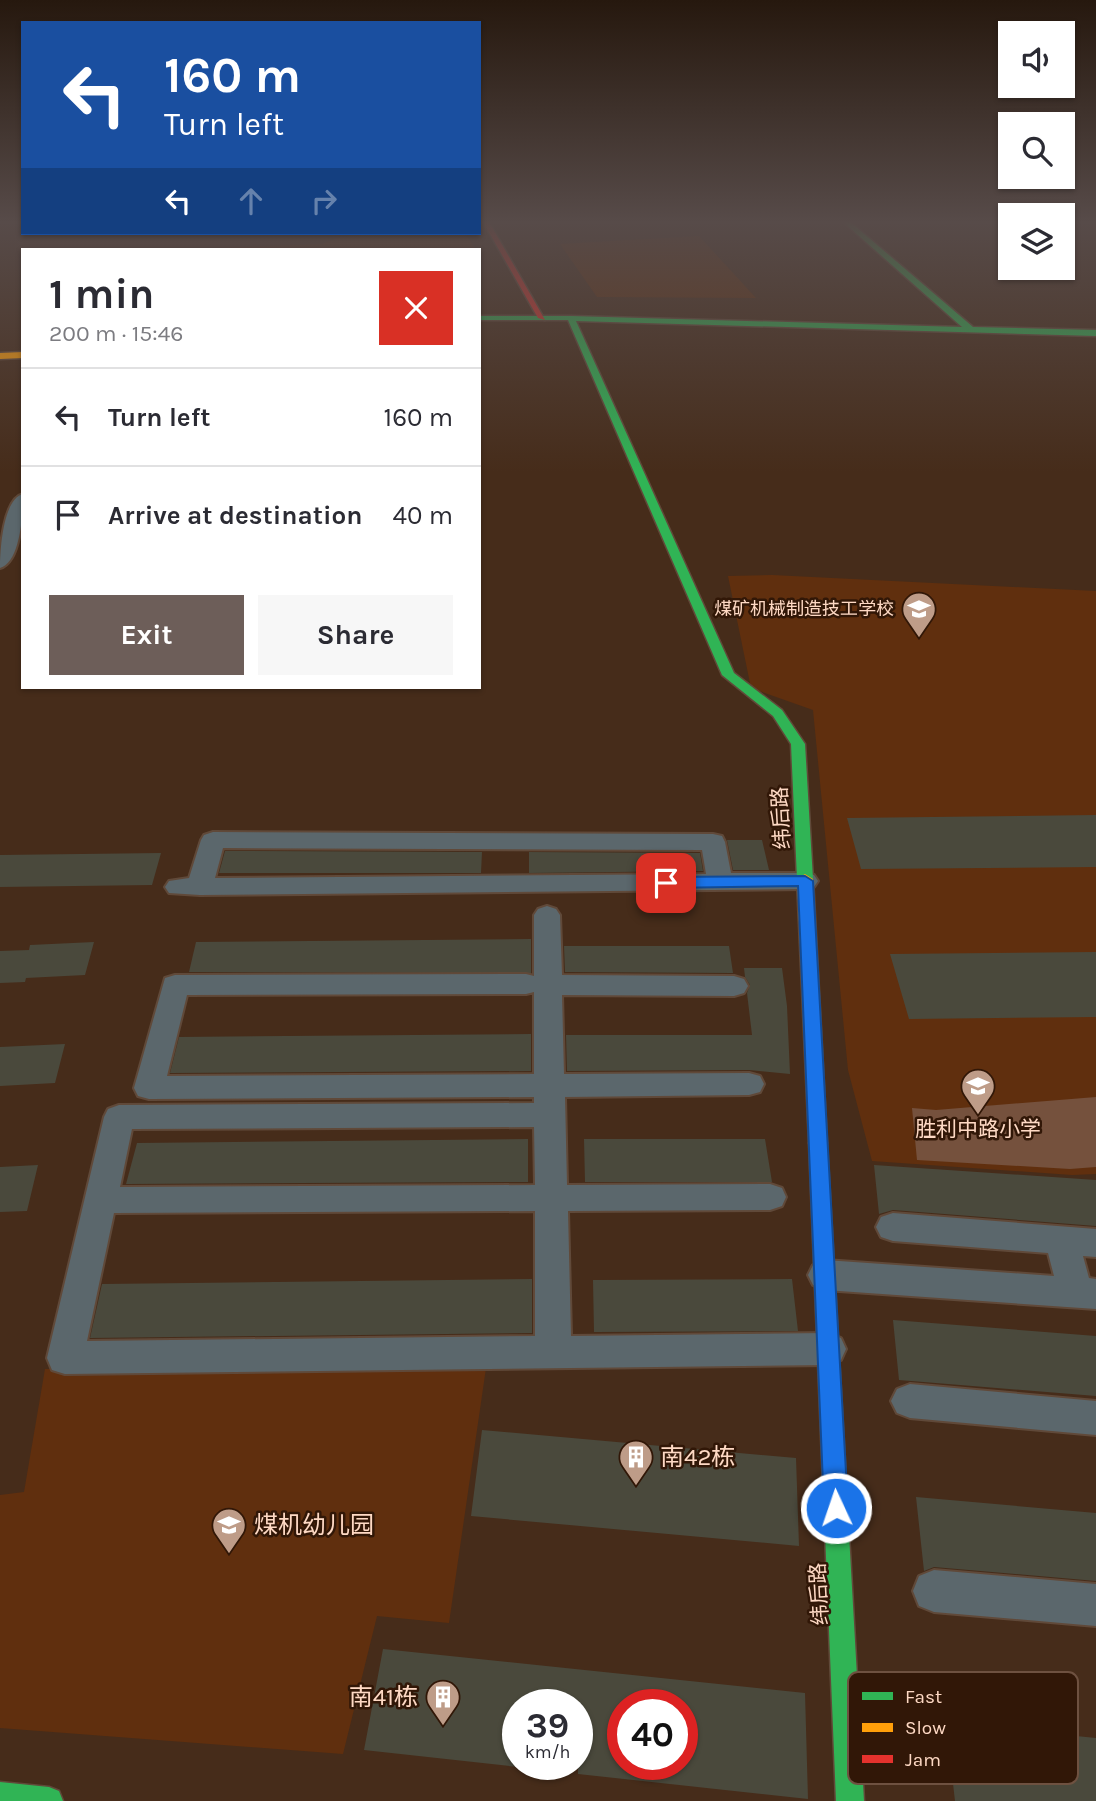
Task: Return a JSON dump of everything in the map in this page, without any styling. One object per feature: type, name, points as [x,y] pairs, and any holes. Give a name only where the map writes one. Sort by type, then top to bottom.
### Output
[{"type":"street","points":[[534,304],[542,318]]},
{"type":"street","points":[[941,304],[970,329]]},
{"type":"street","points":[[481,318],[571,318],[1096,333]]},
{"type":"street","name":"纬后路","points":[[571,318],[728,675],[747,691],[773,704],[787,717],[799,744],[848,1760]]},
{"type":"street","points":[[0,356],[21,355]]},
{"type":"street","points":[[0,562],[21,504]]},
{"type":"street","points":[[720,882],[713,842],[213,840],[189,887],[720,882],[805,881]]},
{"type":"street","points":[[504,884],[507,841]]},
{"type":"street","points":[[547,915],[537,985],[550,1100],[553,1352]]},
{"type":"street","points":[[550,1100],[149,1088],[175,985],[734,986]]},
{"type":"street","points":[[748,1084],[550,1100],[119,1117],[65,1358],[828,1349]]},
{"type":"street","points":[[101,1200],[770,1197]]},
{"type":"street","points":[[893,1227],[1096,1243]]},
{"type":"street","points":[[824,1275],[1085,1293],[1062,1240]]},
{"type":"street","points":[[910,1401],[1096,1418]]},
{"type":"street","points":[[934,1591],[1096,1605]]},
{"type":"street","points":[[0,1796],[49,1801]]},
{"type":"shaded area","points":[[772,575],[1096,591],[1096,1174],[1072,1175],[872,1161],[848,1070],[813,710],[751,688],[728,576]]},
{"type":"shaded area","points":[[1096,1097],[1096,1167],[1070,1169],[917,1160],[912,1108],[936,1110]]},
{"type":"shaded area","name":"煤机幼儿园","points":[[486,1368],[449,1623],[377,1616],[343,1754],[0,1728],[0,1495],[24,1492],[45,1369]]},
{"type":"building","points":[[1096,815],[1096,867],[861,869],[847,818]]},
{"type":"building","points":[[727,840],[762,840],[769,870],[733,870]]},
{"type":"building","points":[[225,851],[482,852],[481,873],[219,873]]},
{"type":"building","points":[[529,852],[700,853],[703,871],[529,873]]},
{"type":"building","points":[[161,853],[152,885],[0,887],[0,855]]},
{"type":"building","points":[[531,939],[531,973],[189,972],[196,942]]},
{"type":"building","points":[[94,942],[85,975],[26,978],[25,982],[0,983],[0,951],[29,950],[30,945]]},
{"type":"building","points":[[564,946],[729,946],[733,973],[565,972]]},
{"type":"building","points":[[1096,952],[1096,1017],[909,1019],[890,954]]},
{"type":"building","points":[[744,968],[782,968],[787,1006],[790,1074],[749,1070],[567,1071],[566,1035],[752,1035],[747,993],[750,985]]},
{"type":"building","points":[[531,1034],[531,1071],[170,1073],[179,1037]]},
{"type":"building","points":[[65,1044],[55,1083],[0,1086],[0,1047]]},
{"type":"building","points":[[528,1139],[528,1182],[126,1184],[137,1143]]},
{"type":"building","points":[[584,1139],[765,1139],[772,1182],[585,1182]]},
{"type":"building","points":[[38,1165],[27,1211],[0,1212],[0,1167]]},
{"type":"building","points":[[874,1165],[1096,1180],[1096,1226],[893,1210],[879,1214]]},
{"type":"building","points":[[532,1279],[532,1333],[90,1338],[102,1284]]},
{"type":"building","points":[[792,1279],[798,1331],[594,1332],[593,1280]]},
{"type":"building","points":[[893,1320],[1096,1336],[1096,1396],[899,1380]]},
{"type":"building","name":"南42栋","points":[[482,1430],[796,1458],[799,1546],[471,1516]]},
{"type":"building","points":[[916,1497],[1096,1513],[1096,1581],[934,1567],[924,1571]]},
{"type":"building","name":"南41栋","points":[[383,1649],[805,1693],[808,1799],[633,1780],[698,1780],[698,1689],[607,1689],[607,1777],[593,1776],[593,1689],[502,1689],[502,1765],[364,1750]]},
{"type":"building","points":[[1078,1736],[1096,1738],[1096,1801],[955,1801],[953,1784],[1078,1784]]},
{"type":"traffic: fast","points":[[941,304],[970,329]]},
{"type":"traffic: fast","points":[[481,318],[571,318],[1096,333]]},
{"type":"traffic: fast","points":[[571,318],[728,675],[777,713],[798,744],[805,879]]},
{"type":"traffic: fast","points":[[818,1143],[848,1760]]},
{"type":"traffic: fast","points":[[849,1784],[850,1801]]},
{"type":"traffic: fast","points":[[0,1796],[49,1801]]},
{"type":"traffic: slow","points":[[0,356],[21,355]]},
{"type":"traffic: slow","points":[[805,879],[818,1143]]},
{"type":"traffic: jam","points":[[534,304],[542,318]]},
{"type":"place","name":"煤矿机械制造技工学校","points":[[919,639]]},
{"type":"place","name":"胜利中路小学","points":[[978,1116]]},
{"type":"place","name":"南42栋","points":[[636,1487]]},
{"type":"place","name":"煤机幼儿园","points":[[229,1555]]},
{"type":"place","name":"南41栋","points":[[443,1727]]},
{"type":"route","points":[[666,883],[805,881],[836,1508]]}]
